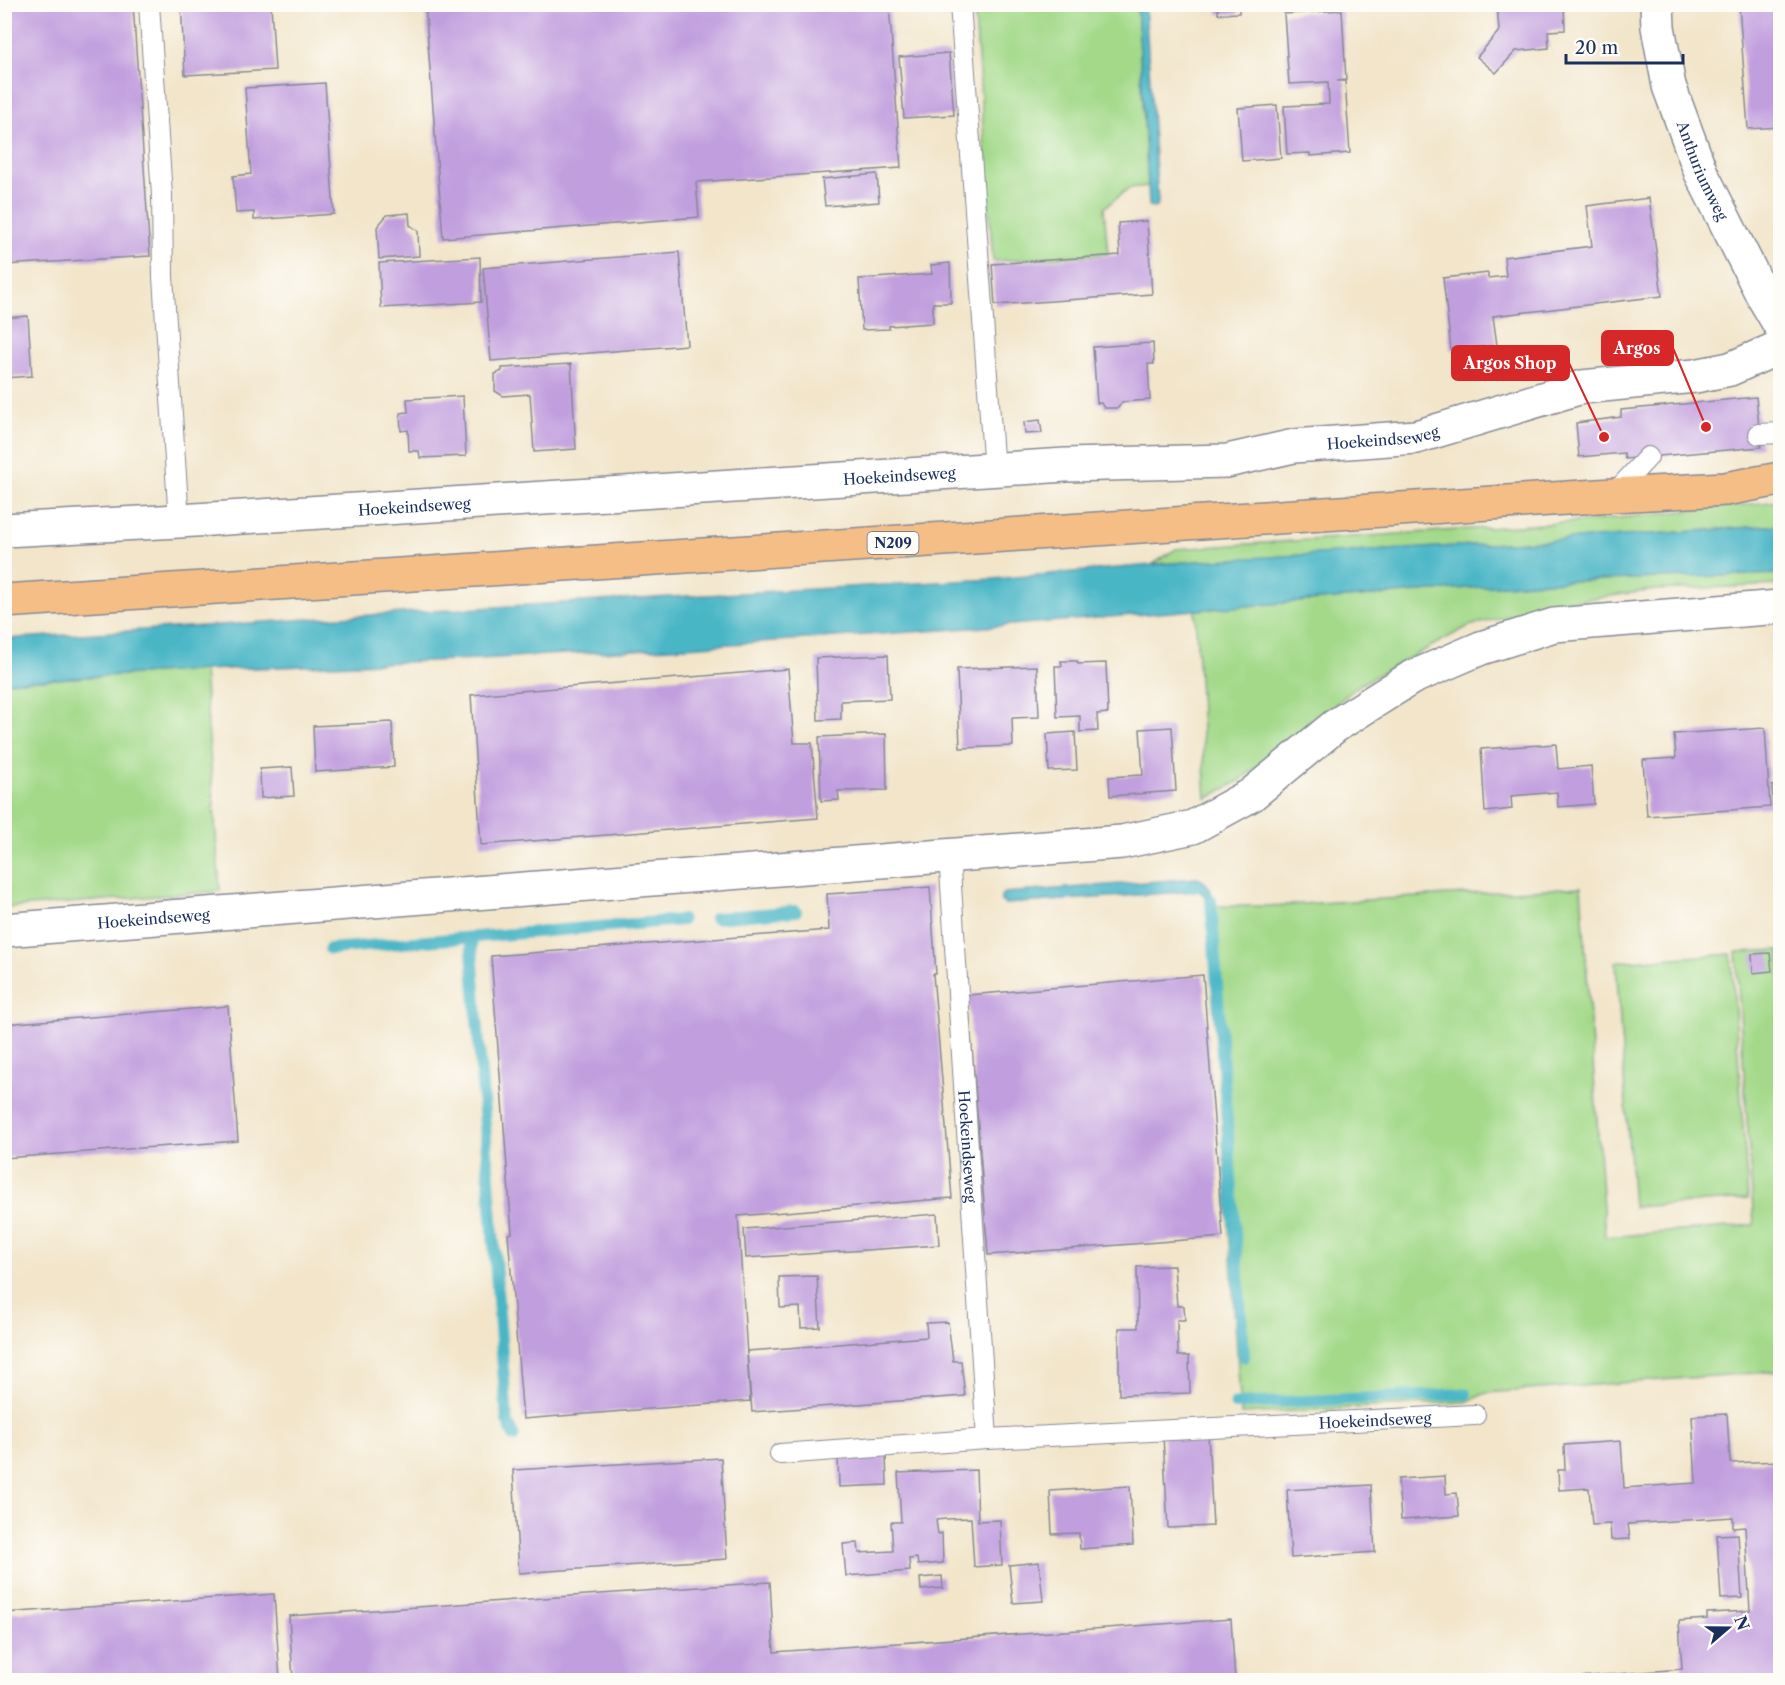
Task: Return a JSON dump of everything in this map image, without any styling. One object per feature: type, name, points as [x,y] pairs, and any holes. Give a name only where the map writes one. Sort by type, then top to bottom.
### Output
[{"type":"main road","name":"N209","points":[[4,601],[1725,489],[1780,479]]},
{"type":"street","name":"Anthuriumweg","points":[[1657,4],[1658,27],[1669,86],[1701,172],[1764,298],[1780,325]]},
{"type":"street","name":"Hoekeindseweg","points":[[4,530],[1066,465],[1227,461],[1294,446],[1416,437],[1582,387],[1695,376],[1730,369],[1780,347]]},
{"type":"street","name":"Hoekeindseweg","points":[[4,930],[1122,842],[1193,827],[1251,795],[1335,726],[1411,678],[1481,648],[1554,625],[1780,607]]},
{"type":"lane","points":[[149,4],[162,195],[163,278],[179,521]]},
{"type":"lane","points":[[960,4],[994,471]]},
{"type":"lane","points":[[1760,434],[1780,433]]},
{"type":"lane","points":[[1612,495],[1648,457]]},
{"type":"lane","name":"Hoekeindseweg","points":[[949,855],[987,1439]]},
{"type":"lane","name":"Hoekeindseweg","points":[[780,1454],[987,1439],[1475,1415]]},
{"type":"green space","points":[[987,5],[1137,5],[1148,186],[1129,188],[1104,208],[1108,254],[993,261],[975,16],[987,13]]},
{"type":"green space","points":[[1780,501],[1780,525],[1153,564],[1176,549],[1590,521]]},
{"type":"green space","points":[[1780,573],[1780,585],[1655,590],[1564,602],[1469,626],[1361,684],[1239,781],[1206,799],[1195,610],[1543,582]]},
{"type":"green space","points":[[204,670],[220,891],[5,908],[5,682]]},
{"type":"green space","points":[[1581,887],[1605,1237],[1754,1225],[1736,952],[1780,950],[1780,1371],[1486,1393],[1466,1402],[1241,1414],[1208,906],[1270,906]]},
{"type":"green space","points":[[1731,954],[1748,1199],[1633,1207],[1616,962]]},
{"type":"water","points":[[1137,5],[1145,5],[1158,202],[1157,207],[1153,208],[1149,205]]},
{"type":"water","points":[[1780,525],[1780,574],[1543,582],[987,627],[670,648],[480,659],[204,670],[5,682],[5,639],[510,606],[993,579],[1197,561]]},
{"type":"water","points":[[1198,878],[1209,887],[1213,901],[1208,901],[1199,891],[1005,904],[1001,901],[1004,893]]},
{"type":"building","points":[[4,4],[133,4],[150,256],[4,265]]},
{"type":"building","points":[[181,4],[271,4],[275,70],[185,75]]},
{"type":"building","points":[[425,4],[889,4],[901,168],[696,182],[699,217],[443,238]]},
{"type":"building","points":[[1497,4],[1564,4],[1565,30],[1548,31],[1549,48],[1516,51],[1496,73],[1477,57],[1499,31]]},
{"type":"building","points":[[1218,5],[1239,5],[1239,13],[1218,14]]},
{"type":"building","points":[[1739,5],[1780,5],[1780,127],[1748,129]]},
{"type":"building","points":[[1342,10],[1346,80],[1337,81],[1345,81],[1350,153],[1310,156],[1310,153],[1287,154],[1284,106],[1329,104],[1328,82],[1289,84],[1284,14]]},
{"type":"building","points":[[949,53],[954,115],[904,118],[899,57]]},
{"type":"building","points":[[325,83],[334,214],[254,220],[254,212],[236,213],[233,176],[251,174],[245,88]]},
{"type":"building","points":[[1277,105],[1281,158],[1242,161],[1238,108]]},
{"type":"building","points":[[877,174],[879,202],[825,206],[822,179]]},
{"type":"building","points":[[1649,198],[1662,296],[1493,316],[1497,345],[1451,350],[1443,278],[1488,273],[1488,278],[1506,276],[1504,257],[1592,246],[1587,206]]},
{"type":"building","points":[[409,213],[410,225],[418,231],[419,256],[379,259],[377,227],[387,215]]},
{"type":"building","points":[[1147,221],[1152,294],[995,305],[992,264],[1120,255],[1118,223]]},
{"type":"building","points":[[679,252],[687,345],[491,361],[483,268]]},
{"type":"building","points":[[480,257],[481,302],[381,308],[379,263]]},
{"type":"building","points":[[950,263],[951,303],[933,303],[933,323],[862,330],[859,279],[932,274],[931,265]]},
{"type":"building","points":[[28,316],[32,376],[4,378],[4,318]]},
{"type":"building","points":[[1153,343],[1154,364],[1148,364],[1150,400],[1122,402],[1118,408],[1104,408],[1101,403],[1097,403],[1093,347]]},
{"type":"building","points":[[571,364],[576,449],[534,452],[530,394],[503,396],[495,391],[495,374],[502,371],[502,368]]},
{"type":"building","points":[[463,396],[466,456],[420,458],[419,451],[409,451],[408,430],[401,431],[400,413],[408,412],[407,399]]},
{"type":"building","points":[[1756,397],[1761,447],[1625,459],[1624,453],[1579,457],[1576,423],[1621,417],[1621,410]]},
{"type":"building","points":[[1040,420],[1042,433],[1025,434],[1024,422]]},
{"type":"building","points":[[888,655],[890,699],[841,701],[841,719],[818,720],[816,658]]},
{"type":"building","points":[[1061,661],[1077,661],[1078,664],[1106,663],[1108,713],[1097,714],[1098,731],[1080,732],[1080,716],[1057,717],[1055,666],[1062,666]]},
{"type":"building","points":[[1037,666],[1039,717],[1012,718],[1013,746],[960,748],[957,669]]},
{"type":"building","points":[[788,669],[794,743],[812,743],[818,818],[481,845],[471,695]]},
{"type":"building","points":[[392,722],[394,767],[315,772],[313,726]]},
{"type":"building","points":[[1172,727],[1176,791],[1110,796],[1109,777],[1143,775],[1140,729]]},
{"type":"building","points":[[1765,728],[1770,807],[1647,816],[1643,760],[1676,758],[1674,734]]},
{"type":"building","points":[[1075,732],[1077,770],[1049,771],[1047,734]]},
{"type":"building","points":[[886,734],[887,790],[838,791],[839,800],[821,801],[819,737]]},
{"type":"building","points":[[1556,744],[1558,769],[1591,766],[1594,804],[1558,807],[1557,792],[1511,796],[1512,809],[1485,812],[1481,749]]},
{"type":"building","points":[[1780,765],[1780,806],[1773,806],[1772,786],[1778,785],[1776,766]]},
{"type":"building","points":[[292,767],[294,796],[261,798],[260,769]]},
{"type":"building","points":[[930,887],[936,974],[933,974],[952,1198],[738,1216],[750,1401],[523,1419],[508,1234],[512,1233],[491,956],[829,930],[827,894]]},
{"type":"building","points":[[1770,953],[1772,971],[1753,973],[1752,954]]},
{"type":"building","points":[[1203,975],[1223,1237],[988,1255],[968,995]]},
{"type":"building","points":[[228,1006],[238,1141],[4,1158],[4,1024]]},
{"type":"building","points":[[937,1214],[939,1245],[746,1258],[744,1229]]},
{"type":"building","points":[[1174,1266],[1177,1306],[1184,1306],[1185,1320],[1177,1320],[1178,1356],[1189,1356],[1190,1393],[1119,1395],[1119,1328],[1138,1328],[1137,1267]]},
{"type":"building","points":[[817,1276],[820,1327],[801,1328],[800,1307],[780,1308],[779,1277]]},
{"type":"building","points":[[948,1322],[953,1361],[961,1361],[965,1396],[752,1412],[747,1351],[927,1337],[926,1323]]},
{"type":"building","points":[[1727,1414],[1730,1463],[1780,1461],[1780,1680],[1552,1680],[1682,1669],[1679,1621],[1707,1619],[1707,1613],[1750,1611],[1745,1527],[1733,1528],[1733,1517],[1628,1524],[1630,1539],[1611,1540],[1610,1524],[1592,1525],[1589,1488],[1559,1490],[1558,1470],[1565,1470],[1564,1445],[1621,1441],[1624,1488],[1696,1483],[1692,1416]]},
{"type":"building","points":[[1208,1434],[1213,1526],[1168,1528],[1163,1436]]},
{"type":"building","points":[[886,1456],[887,1485],[839,1487],[838,1458]]},
{"type":"building","points":[[721,1458],[727,1559],[519,1573],[513,1470]]},
{"type":"building","points":[[976,1470],[978,1521],[1000,1520],[1002,1565],[974,1567],[971,1518],[946,1519],[936,1520],[938,1534],[942,1533],[943,1563],[918,1565],[917,1558],[909,1559],[910,1571],[846,1576],[843,1544],[858,1543],[859,1553],[893,1551],[891,1522],[901,1522],[898,1473]]},
{"type":"building","points":[[1445,1476],[1446,1494],[1457,1493],[1459,1516],[1401,1520],[1398,1479]]},
{"type":"building","points":[[1371,1485],[1375,1552],[1291,1558],[1287,1490]]},
{"type":"building","points":[[1130,1486],[1133,1545],[1080,1549],[1079,1533],[1052,1534],[1050,1491]]},
{"type":"building","points":[[1738,1534],[1742,1598],[1721,1599],[1717,1535]]},
{"type":"building","points":[[1039,1562],[1043,1601],[1013,1603],[1009,1565]]},
{"type":"building","points":[[942,1576],[943,1588],[921,1590],[920,1578]]},
{"type":"building","points":[[770,1582],[774,1652],[1231,1619],[1235,1680],[293,1680],[289,1616]]},
{"type":"building","points":[[274,1594],[280,1680],[4,1680],[4,1613]]},
{"type":"waterway","points":[[1211,901],[1244,1357]]},
{"type":"waterway","points":[[715,918],[796,911]]},
{"type":"waterway","points":[[330,949],[682,920]]},
{"type":"waterway","points":[[471,937],[507,1421],[514,1436]]},
{"type":"waterway","points":[[1235,1404],[1466,1394]]},
{"type":"place","name":"Argos","points":[[1706,427]]},
{"type":"place","name":"Argos Shop","points":[[1604,437]]}]
